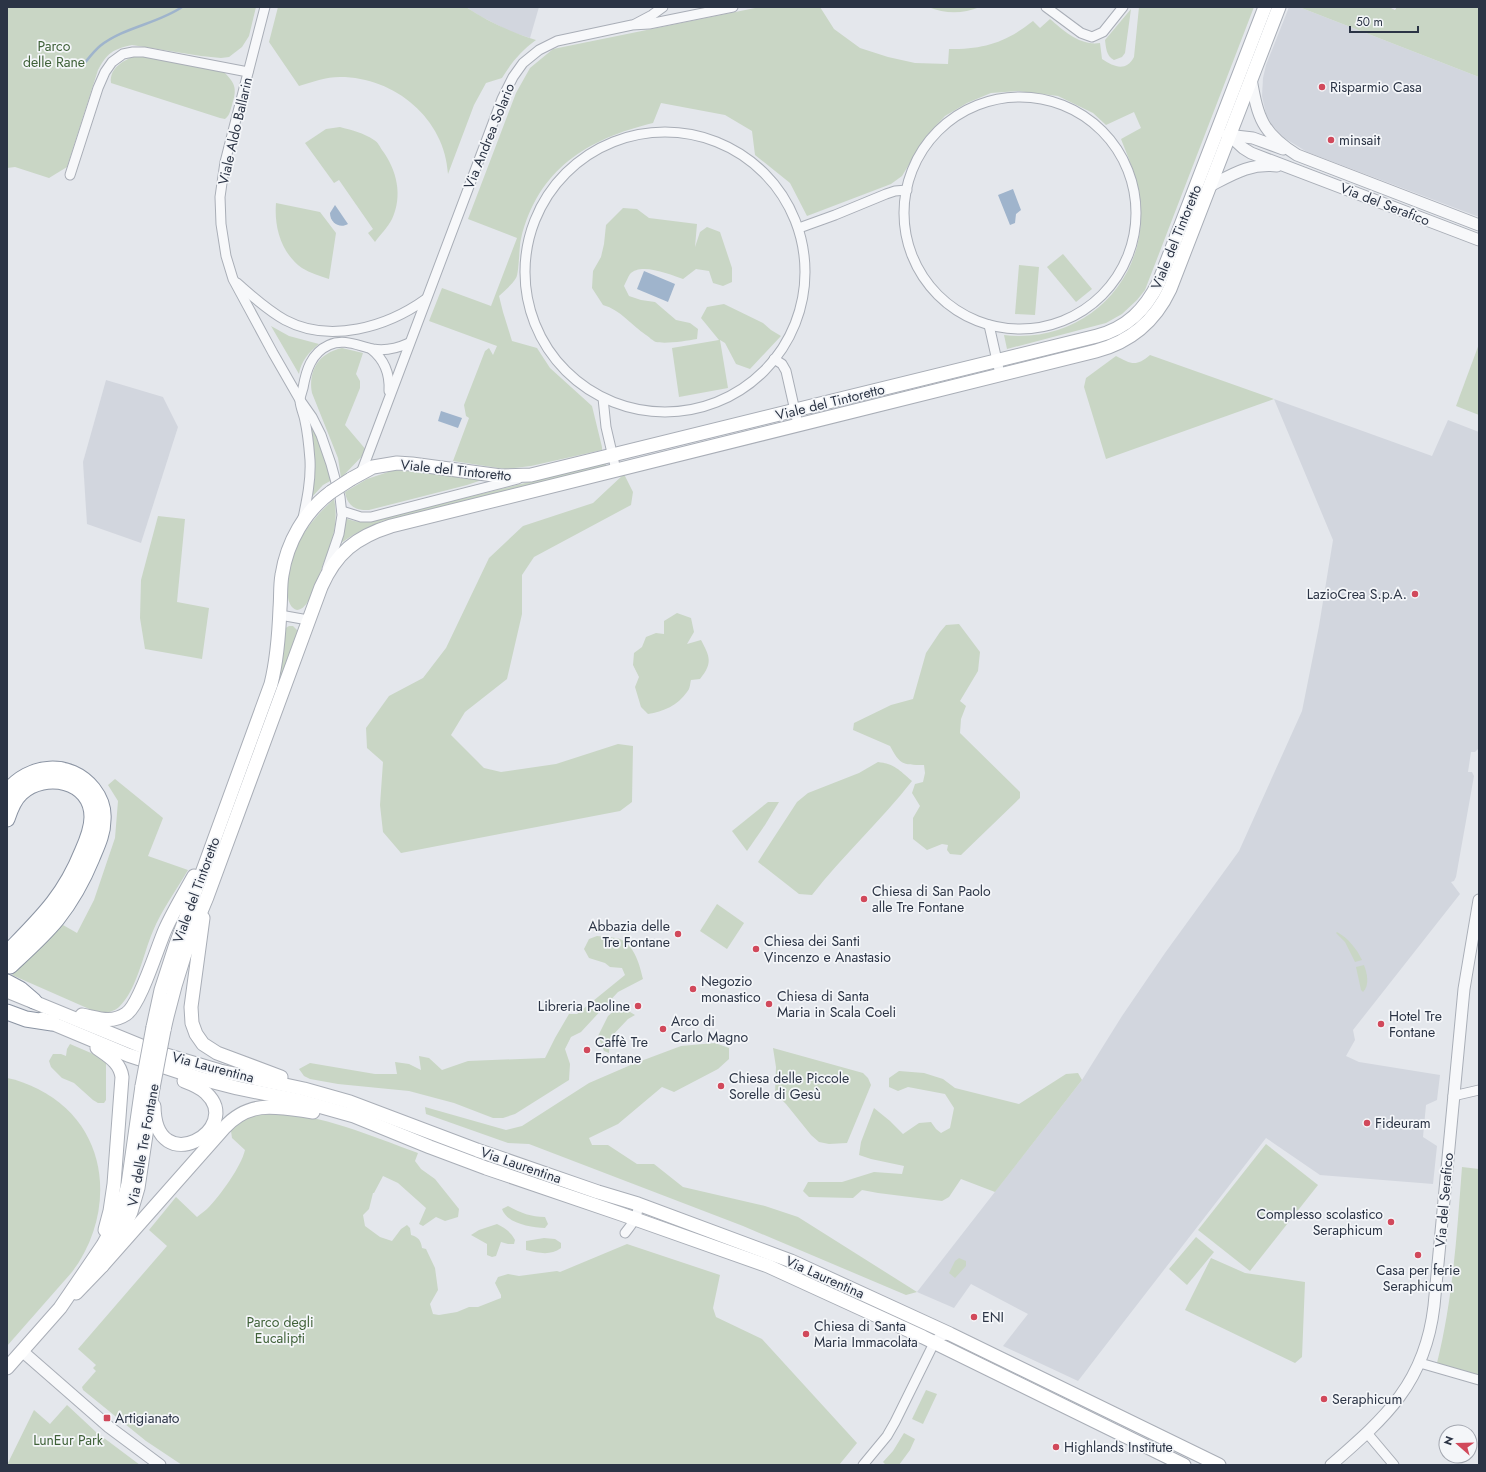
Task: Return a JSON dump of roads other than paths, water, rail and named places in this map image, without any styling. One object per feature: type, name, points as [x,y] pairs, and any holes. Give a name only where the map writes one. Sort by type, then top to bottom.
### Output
[{"type":"highway","points":[[7,792],[18,780],[32,772],[48,768],[64,770],[77,775],[88,783],[99,798],[104,818],[102,832],[95,851],[83,880],[72,899],[54,923],[9,960]]},
{"type":"highway","points":[[7,819],[13,804],[21,793],[34,784],[45,781],[60,781],[77,789],[87,799],[92,815],[88,837],[78,863],[66,885],[9,960]]},
{"type":"highway","points":[[7,982],[34,1001]]},
{"type":"highway","points":[[7,1012],[26,1019],[52,1023]]},
{"type":"main road","name":"Viale del Tintoretto","points":[[159,1029],[159,1000],[169,964],[213,841],[252,756],[328,571],[341,554],[363,538],[380,530],[798,424],[1102,350],[1124,340],[1145,325],[1157,312],[1170,289],[1210,186],[1224,134],[1264,7]]},
{"type":"main road","name":"Viale del Tintoretto","points":[[159,1029],[172,995],[182,960],[207,897],[252,756],[273,675],[277,652],[283,567],[290,545],[303,521],[314,507],[331,492],[356,476],[376,466],[396,463],[501,476],[531,475],[1105,334],[1124,325],[1141,311],[1152,296],[1159,282],[1224,134],[1251,79],[1279,7]]},
{"type":"main road","points":[[64,1014],[77,1014],[107,1020],[121,1016],[132,1008],[140,993],[170,920],[213,841]]},
{"type":"main road","points":[[207,897],[192,1007],[192,1023],[197,1036],[205,1046],[217,1053],[332,1096]]},
{"type":"main road","name":"Via Laurentina","points":[[7,991],[143,1047],[185,1062],[332,1096],[501,1158],[598,1192],[638,1204],[791,1261],[950,1334],[1219,1465]]},
{"type":"main road","name":"Via Laurentina","points":[[7,1005],[128,1055],[213,1082],[297,1100],[354,1116],[486,1168],[776,1269],[934,1343],[1184,1465]]},
{"type":"main road","name":"Via delle Tre Fontane","points":[[7,1368],[60,1308],[80,1289],[96,1265],[124,1200],[159,1029]]},
{"type":"main road","points":[[85,1037],[114,1061],[120,1069],[122,1077],[114,1184],[110,1211],[96,1265]]},
{"type":"main road","points":[[128,1055],[195,1085],[207,1093],[213,1102],[215,1112],[213,1124],[204,1136],[196,1142],[185,1144],[175,1143],[166,1139],[159,1131],[147,1087]]},
{"type":"main road","points":[[96,1265],[228,1124],[242,1113],[255,1108],[270,1107],[354,1116]]},
{"type":"street","name":"Viale Aldo Ballarin","points":[[265,7],[225,162],[220,197],[220,218],[226,256],[233,279],[300,400],[312,417],[324,442],[331,464],[342,511],[339,534],[316,598]]},
{"type":"street","points":[[632,25],[652,15],[663,7]]},
{"type":"street","points":[[719,7],[732,7]]},
{"type":"street","points":[[632,25],[649,24],[732,7]]},
{"type":"street","points":[[1046,7],[1081,33],[1092,37],[1102,32],[1124,7]]},
{"type":"street","name":"Via Andrea Solario","points":[[356,476],[389,400],[426,299],[510,81],[520,67],[539,50],[557,41],[632,25]]},
{"type":"street","points":[[70,175],[100,82],[109,65],[119,57],[128,53],[144,52],[248,72]]},
{"type":"street","name":"Via del Serafico","points":[[1251,79],[1257,109],[1264,125],[1274,138],[1297,155]]},
{"type":"street","points":[[1019,97],[1045,100],[1064,106],[1093,122],[1107,136],[1118,151],[1127,167],[1133,185],[1136,203],[1136,222],[1133,240],[1127,258],[1112,284],[1099,298],[1084,310],[1056,323],[1038,328],[1020,329],[989,325],[969,317],[951,306],[935,291],[922,274],[912,254],[907,233],[905,212],[907,190],[913,170],[929,142],[952,120],[966,111],[999,99],[1019,97]]},
{"type":"street","points":[[655,132],[669,132],[705,137],[725,145],[750,160],[765,173],[786,199],[799,228],[806,258],[804,290],[799,312],[794,325],[774,359],[755,378],[733,392],[715,402],[694,410],[677,413],[648,412],[622,406],[603,398],[577,381],[562,367],[545,344],[530,309],[526,288],[526,257],[534,225],[542,207],[553,190],[576,165],[603,146],[635,135],[655,132]]},
{"type":"street","name":"Via del Serafico","points":[[1224,134],[1253,138],[1479,225]]},
{"type":"street","name":"Via del Serafico","points":[[1224,134],[1247,151],[1479,240]]},
{"type":"street","name":"Via del Serafico","points":[[1210,186],[1239,171],[1256,166],[1291,168]]},
{"type":"street","points":[[799,228],[886,194],[895,191],[907,190]]},
{"type":"street","points":[[1418,216],[1422,203]]},
{"type":"street","points":[[233,279],[270,311],[295,325],[308,329],[325,331],[361,329],[384,322],[400,316],[426,299]]},
{"type":"street","points":[[989,325],[1000,374]]},
{"type":"street","name":"Viale Aldo Ballarin","points":[[303,521],[308,494],[310,468],[307,430],[300,400],[308,368],[320,351],[329,345],[342,342],[356,344],[372,349],[392,348],[409,344]]},
{"type":"street","points":[[372,349],[383,360],[387,368],[389,380],[389,400]]},
{"type":"street","points":[[774,359],[782,364],[786,371],[798,424]]},
{"type":"street","points":[[603,398],[606,427],[616,470]]},
{"type":"street","points":[[342,511],[361,517],[371,517],[531,475]]},
{"type":"street","points":[[280,615],[308,620]]},
{"type":"street","name":"Via del Serafico","points":[[1331,1465],[1382,1418],[1402,1395],[1420,1363],[1429,1339],[1433,1319],[1465,980],[1479,900]]},
{"type":"street","points":[[1453,1096],[1479,1090]]},
{"type":"street","points":[[625,1233],[635,1219],[638,1211],[638,1204]]},
{"type":"street","points":[[863,1465],[887,1436],[934,1343],[939,1337],[950,1334]]},
{"type":"street","points":[[22,1351],[76,1400],[124,1439],[160,1465]]},
{"type":"street","points":[[1420,1363],[1479,1380]]},
{"type":"street","points":[[1018,1384],[1024,1371]]},
{"type":"street","points":[[1367,1432],[1394,1465]]},
{"type":"water","points":[[1013,189],[1021,210],[1016,214],[1015,223],[1010,225],[998,195]]},
{"type":"water","points":[[335,205],[348,224],[342,226],[336,224],[332,220],[330,213]]},
{"type":"water","points":[[644,271],[675,284],[668,302],[637,289]]},
{"type":"water","points":[[441,411],[462,418],[458,428],[438,421]]},
{"type":"waterway","points":[[83,65],[100,46],[119,34],[162,18],[182,7]]},
{"type":"place","name":"Risparmio Casa","points":[[1322,87]]},
{"type":"place","name":"minsait","points":[[1331,140]]},
{"type":"place","name":"LazioCrea S.p.A.","points":[[1415,594]]},
{"type":"place","name":"Chiesa di San Paolo alle Tre Fontane","points":[[864,899]]},
{"type":"place","name":"Abbazia delle Tre Fontane","points":[[678,934]]},
{"type":"place","name":"Chiesa dei Santi Vincenzo e Anastasio","points":[[756,949]]},
{"type":"place","name":"Negozio monastico","points":[[693,989]]},
{"type":"place","name":"Chiesa di Santa Maria in Scala Coeli","points":[[769,1004]]},
{"type":"place","name":"Libreria Paoline","points":[[638,1006]]},
{"type":"place","name":"Hotel Tre Fontane","points":[[1381,1024]]},
{"type":"place","name":"Arco di Carlo Magno","points":[[663,1029]]},
{"type":"place","name":"Caffè Tre Fontane","points":[[587,1050]]},
{"type":"place","name":"Chiesa delle Piccole Sorelle di Gesù","points":[[721,1086]]},
{"type":"place","name":"Fideuram","points":[[1367,1123]]},
{"type":"place","name":"Complesso scolastico Seraphicum","points":[[1391,1222]]},
{"type":"place","name":"Casa per ferie Seraphicum","points":[[1418,1255]]},
{"type":"place","name":"ENI","points":[[974,1317]]},
{"type":"place","name":"Chiesa di Santa Maria Immacolata","points":[[806,1334]]},
{"type":"place","name":"Seraphicum","points":[[1324,1399]]},
{"type":"place","name":"Artigianato","points":[[107,1418]]},
{"type":"place","name":"Highlands Institute","points":[[1056,1447]]},
{"type":"park label","name":"Parco delle Rane","points":[[54,54]]},
{"type":"park label","name":"Parco degli Eucalipti","points":[[280,1330]]},
{"type":"park label","name":"LunEur Park","points":[[68,1440]]}]
